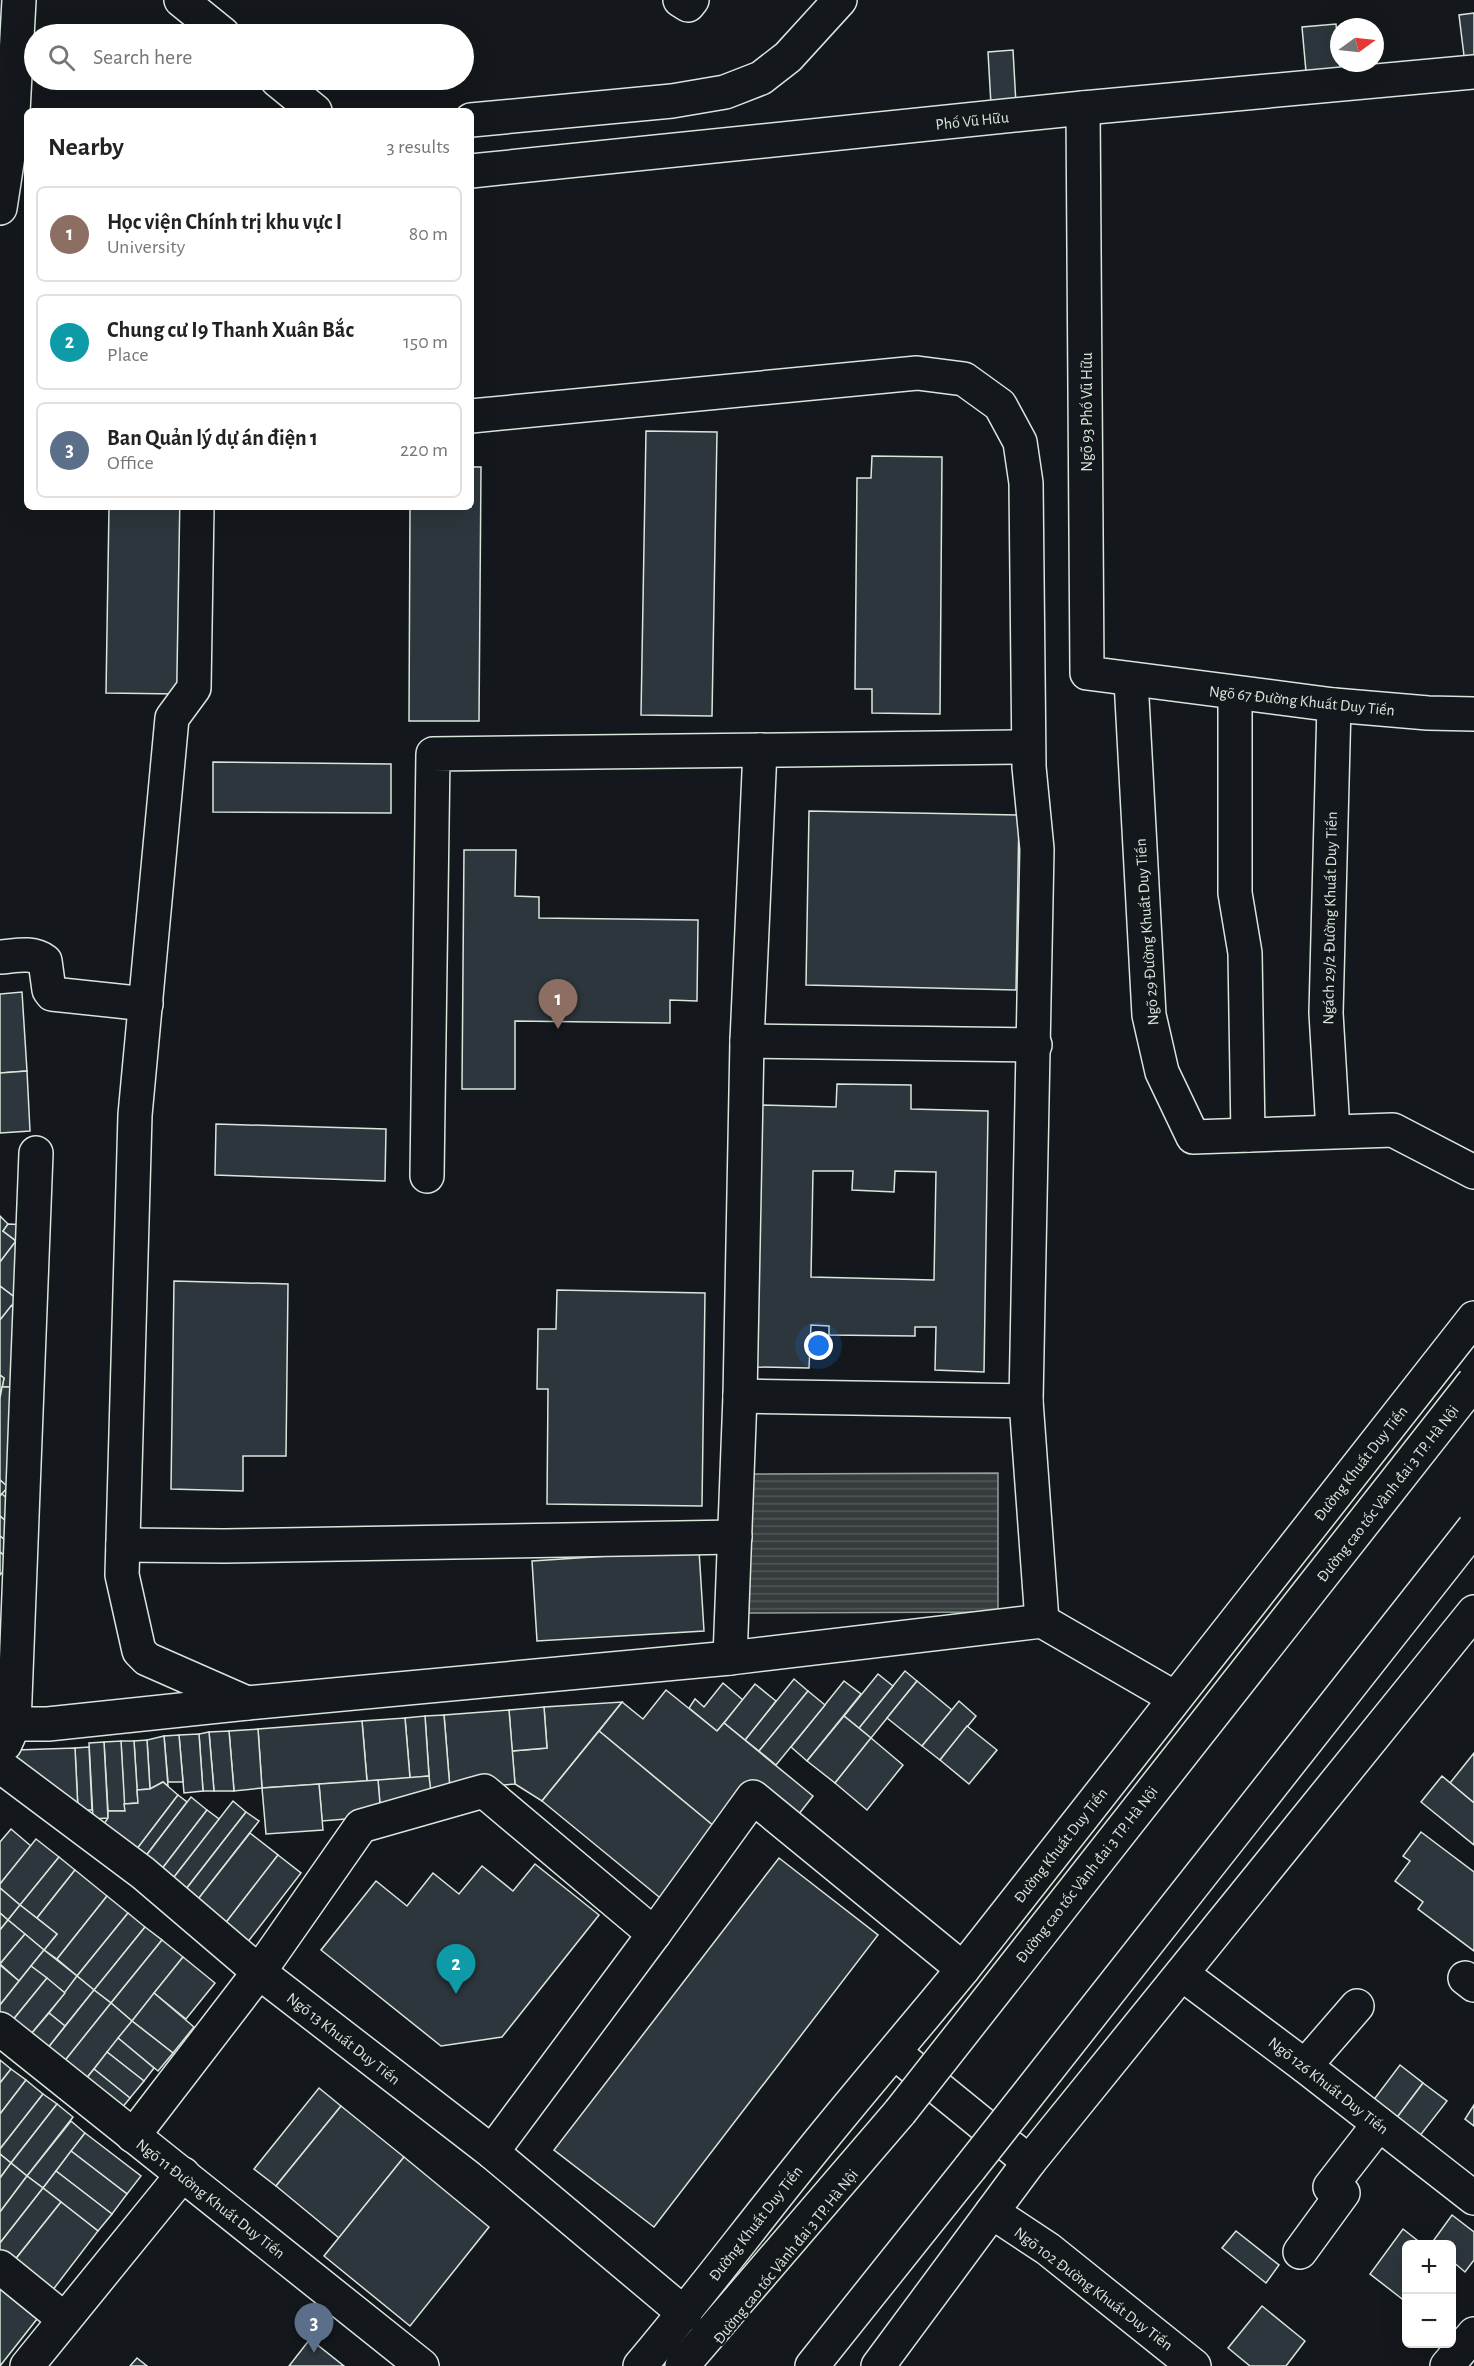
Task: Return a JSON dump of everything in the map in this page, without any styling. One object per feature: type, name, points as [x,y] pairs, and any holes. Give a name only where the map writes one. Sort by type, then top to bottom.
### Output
[{"type":"main road","points":[[0,208],[12,130],[19,0]]},
{"type":"main road","points":[[181,0],[211,24]]},
{"type":"main road","points":[[680,0],[688,5],[692,0]]},
{"type":"main road","points":[[474,120],[672,101],[725,92],[761,78],[788,57],[840,0]]},
{"type":"main road","name":"Phố Vũ Hữu","points":[[474,171],[1083,108],[1474,72]]},
{"type":"main road","points":[[289,90],[311,108]]},
{"type":"main road","name":"Ngõ 93 Phố Vũ Hữu","points":[[1083,108],[1088,673],[1131,680]]},
{"type":"main road","points":[[0,215],[24,214]]},
{"type":"main road","points":[[474,416],[917,373],[964,380],[1000,405],[1020,442],[1026,483],[1028,747],[1037,849],[1035,1045],[1026,1401],[1042,1621]]},
{"type":"main road","points":[[197,510],[194,688],[172,718],[135,1115],[122,1575],[139,1651],[147,1659],[248,1703]]},
{"type":"main road","name":"Ngõ 67 Đường Khuất Duy Tiến","points":[[1131,680],[1334,705],[1428,713],[1474,714]]},
{"type":"main road","name":"Ngõ 29 Đường Khuất Duy Tiến","points":[[1131,680],[1149,1015],[1162,1072],[1193,1137],[1394,1130],[1474,1172]]},
{"type":"main road","points":[[1235,693],[1235,893],[1245,953],[1248,1135]]},
{"type":"main road","name":"Ngách 29/2 Đường Khuất Duy Tiến","points":[[1333,1131],[1326,1013],[1334,705]]},
{"type":"main road","points":[[427,1176],[434,754],[1028,747]]},
{"type":"main road","points":[[730,1658],[740,1396],[747,1041],[760,750]]},
{"type":"main road","points":[[0,957],[39,956],[45,961],[49,990],[52,994],[146,1004]]},
{"type":"main road","points":[[747,1041],[1035,1045]]},
{"type":"main road","points":[[4,1757],[36,1153]]},
{"type":"main road","name":"Đường Khuất Duy Tiến","points":[[640,2366],[685,2314],[801,2165],[896,2053],[963,1969],[1474,1318]]},
{"type":"main road","name":"Đường cao tốc Vành đai 3 TP. Hà Nội","points":[[697,2366],[900,2112],[1474,1382]]},
{"type":"main road","points":[[740,1396],[1026,1401]]},
{"type":"main road","points":[[812,2366],[1474,1528]]},
{"type":"main road","points":[[123,1545],[735,1537]]},
{"type":"main road","points":[[878,2366],[1029,2162],[1474,1612]]},
{"type":"main road","points":[[4,1757],[48,1724],[730,1658],[1042,1621],[1174,1698]]},
{"type":"main road","name":"Ngõ 13 Khuất Duy Tiến","points":[[4,1757],[259,1972],[492,2152],[685,2314]]},
{"type":"main road","points":[[133,2136],[259,1972],[361,1826],[484,1791],[654,1934]]},
{"type":"main road","points":[[492,2152],[753,1797],[963,1969]]},
{"type":"main road","name":"Ngõ 126 Khuất Duy Tiến","points":[[1182,1974],[1305,2066],[1474,2198]]},
{"type":"main road","points":[[1305,2066],[1357,2006]]},
{"type":"main road","name":"Ngõ 11 Đường Khuất Duy Tiến","points":[[0,2030],[422,2366]]},
{"type":"main road","points":[[896,2053],[1029,2162]]},
{"type":"main road","points":[[682,2366],[900,2112]]},
{"type":"main road","points":[[1300,2252],[1343,2193],[1330,2187],[1379,2124]]},
{"type":"main road","points":[[830,2366],[970,2168]]},
{"type":"main road","points":[[27,2366],[183,2174]]},
{"type":"main road","name":"Ngõ 102 Đường Khuất Duy Tiến","points":[[992,2212],[1048,2249],[1194,2366]]},
{"type":"main road","points":[[0,2267],[64,2319]]},
{"type":"main road","points":[[1447,2366],[1474,2334]]},
{"type":"shaded area","points":[[998,1473],[998,1612],[749,1613],[748,1474]]},
{"type":"building","points":[[1474,13],[1474,71],[1466,72],[1459,15]]},
{"type":"building","points":[[1330,25],[1330,72],[1340,72],[1341,80],[1307,83],[1302,27]]},
{"type":"building","points":[[1013,50],[1016,104],[991,105],[988,52]]},
{"type":"building","points":[[646,431],[717,432],[712,716],[641,715]]},
{"type":"building","points":[[872,456],[942,457],[940,714],[872,713],[872,689],[855,689],[857,478],[871,478]]},
{"type":"building","points":[[474,467],[481,467],[479,721],[409,721],[410,510],[474,510]]},
{"type":"building","points":[[109,510],[181,510],[178,694],[106,693]]},
{"type":"building","points":[[213,762],[391,764],[391,813],[213,812]]},
{"type":"building","points":[[809,811],[1019,815],[1016,990],[806,985]]},
{"type":"building","points":[[464,850],[516,850],[515,896],[539,897],[539,918],[698,920],[697,1001],[670,1000],[670,1023],[515,1021],[515,1089],[462,1089]]},
{"type":"building","points":[[22,992],[27,1071],[0,1073],[0,994]]},
{"type":"building","points":[[27,1071],[30,1131],[0,1133],[0,1073]]},
{"type":"building","points":[[837,1084],[911,1085],[911,1109],[988,1111],[984,1372],[935,1370],[936,1327],[915,1327],[915,1336],[829,1335],[829,1326],[811,1325],[809,1368],[757,1367],[762,1105],[836,1107]],"holes":[[[813,1171],[853,1171],[852,1190],[894,1192],[895,1171],[936,1172],[934,1280],[811,1277]]]},
{"type":"building","points":[[216,1124],[386,1129],[385,1181],[215,1175]]},
{"type":"building","points":[[0,1216],[8,1224],[3,1231],[16,1241],[0,1262]]},
{"type":"building","points":[[8,1224],[29,1225],[27,1308],[11,1306],[17,1299],[0,1286],[0,1262],[16,1241],[3,1231]]},
{"type":"building","points":[[174,1281],[288,1284],[286,1456],[243,1456],[243,1491],[171,1489]]},
{"type":"building","points":[[0,1286],[17,1299],[0,1320]]},
{"type":"building","points":[[557,1290],[705,1293],[702,1506],[547,1504],[548,1389],[537,1389],[538,1329],[556,1329]]},
{"type":"building","points":[[11,1306],[27,1308],[23,1387],[2,1387],[4,1378],[0,1375],[0,1320]]},
{"type":"building","points":[[0,1375],[4,1378],[0,1398]]},
{"type":"building","points":[[2,1387],[23,1387],[8,1487],[0,1480]]},
{"type":"building","points":[[0,1480],[8,1487],[0,1496]]},
{"type":"building","points":[[2,1494],[21,1510],[9,1524],[0,1516],[0,1496]]},
{"type":"building","points":[[0,1516],[20,1533],[11,1545],[0,1536]]},
{"type":"building","points":[[0,1536],[20,1552],[12,1562],[0,1552]]},
{"type":"building","points":[[699,1550],[704,1631],[537,1641],[532,1561]]},
{"type":"building","points":[[0,1552],[12,1562],[0,1575]]},
{"type":"building","points":[[905,1671],[917,1681],[871,1738],[859,1728]]},
{"type":"building","points":[[878,1674],[893,1686],[859,1728],[844,1716]]},
{"type":"building","points":[[794,1679],[808,1691],[759,1751],[745,1740]]},
{"type":"building","points":[[844,1681],[861,1694],[807,1761],[791,1747]]},
{"type":"building","points":[[917,1681],[952,1710],[922,1746],[887,1718]]},
{"type":"building","points":[[723,1683],[743,1700],[717,1731],[689,1708],[695,1699],[704,1707]]},
{"type":"building","points":[[755,1684],[776,1701],[745,1740],[724,1723]]},
{"type":"building","points":[[666,1690],[717,1731],[724,1723],[813,1796],[795,1819],[756,1787],[721,1832],[599,1731],[622,1702],[643,1719]]},
{"type":"building","points":[[808,1691],[825,1705],[776,1765],[759,1751]]},
{"type":"building","points":[[959,1701],[976,1716],[940,1760],[922,1746]]},
{"type":"building","points":[[622,1702],[542,1801],[515,1784],[512,1751],[547,1748],[544,1707]]},
{"type":"building","points":[[544,1707],[547,1748],[512,1751],[509,1710]]},
{"type":"building","points":[[509,1710],[515,1784],[450,1789],[444,1715]]},
{"type":"building","points":[[444,1715],[450,1789],[430,1790],[425,1716]]},
{"type":"building","points":[[425,1716],[429,1776],[410,1778],[405,1718]]},
{"type":"building","points":[[844,1716],[871,1738],[835,1783],[807,1761]]},
{"type":"building","points":[[405,1718],[410,1778],[367,1781],[362,1721]]},
{"type":"building","points":[[362,1721],[367,1781],[262,1788],[258,1729]]},
{"type":"building","points":[[967,1726],[997,1750],[969,1784],[940,1760]]},
{"type":"building","points":[[258,1729],[262,1788],[234,1791],[229,1731]]},
{"type":"building","points":[[229,1731],[234,1791],[214,1791],[209,1732]]},
{"type":"building","points":[[599,1731],[721,1832],[664,1901],[542,1801]]},
{"type":"building","points":[[209,1732],[214,1791],[203,1791],[199,1734]]},
{"type":"building","points":[[199,1734],[203,1791],[184,1793],[179,1735]]},
{"type":"building","points":[[179,1735],[183,1782],[168,1782],[164,1736]]},
{"type":"building","points":[[164,1736],[168,1786],[163,1782],[150,1789],[147,1740]]},
{"type":"building","points":[[871,1738],[903,1765],[867,1810],[835,1783]]},
{"type":"building","points":[[147,1740],[150,1789],[137,1790],[134,1741]]},
{"type":"building","points":[[121,1741],[134,1741],[138,1803],[124,1804]]},
{"type":"building","points":[[121,1741],[125,1811],[108,1811],[104,1742]]},
{"type":"building","points":[[104,1742],[108,1818],[93,1819],[89,1743]]},
{"type":"building","points":[[89,1747],[92,1810],[78,1810],[75,1748]]},
{"type":"building","points":[[75,1748],[78,1810],[14,1763],[16,1750]]},
{"type":"building","points":[[1474,1753],[1474,1803],[1450,1783]]},
{"type":"building","points":[[429,1776],[432,1801],[380,1805],[378,1780]]},
{"type":"building","points":[[1442,1776],[1474,1803],[1474,1845],[1421,1802]]},
{"type":"building","points":[[378,1780],[381,1816],[322,1821],[319,1784]]},
{"type":"building","points":[[163,1782],[178,1795],[133,1854],[99,1831],[108,1818],[108,1811],[125,1811],[124,1804],[138,1803],[137,1790],[150,1789]]},
{"type":"building","points":[[319,1784],[323,1830],[266,1834],[262,1788]]},
{"type":"building","points":[[178,1795],[187,1802],[142,1861],[133,1854]]},
{"type":"building","points":[[191,1797],[207,1810],[158,1874],[142,1861]]},
{"type":"building","points":[[233,1801],[246,1812],[183,1893],[170,1882]]},
{"type":"building","points":[[207,1810],[219,1819],[170,1882],[158,1874]]},
{"type":"building","points":[[246,1812],[259,1821],[195,1903],[183,1893]]},
{"type":"building","points":[[11,1829],[31,1846],[0,1884],[0,1842]]},
{"type":"building","points":[[1421,1832],[1474,1872],[1474,1951],[1418,1909],[1423,1902],[1395,1881],[1410,1861],[1403,1856]]},
{"type":"building","points":[[250,1833],[278,1855],[224,1925],[195,1903]]},
{"type":"building","points":[[36,1839],[59,1857],[20,1905],[0,1888],[0,1884]]},
{"type":"building","points":[[278,1855],[301,1873],[247,1943],[224,1925]]},
{"type":"building","points":[[59,1857],[75,1870],[37,1918],[20,1905]]},
{"type":"building","points":[[779,1858],[878,1935],[654,2227],[554,2150]]},
{"type":"building","points":[[535,1864],[599,1915],[502,2037],[441,2046],[321,1950],[376,1881],[407,1906],[433,1873],[459,1894],[482,1866],[513,1891]]},
{"type":"building","points":[[75,1870],[107,1896],[57,1959],[44,1950],[57,1934],[37,1918]]},
{"type":"building","points":[[0,1888],[20,1905],[8,1920],[0,1913]]},
{"type":"building","points":[[107,1896],[128,1913],[77,1976],[57,1959]]},
{"type":"building","points":[[20,1905],[57,1934],[44,1950],[8,1920]]},
{"type":"building","points":[[0,1913],[8,1920],[0,1930]]},
{"type":"building","points":[[128,1913],[145,1927],[94,1990],[77,1976]]},
{"type":"building","points":[[8,1920],[25,1934],[0,1964],[0,1930]]},
{"type":"building","points":[[145,1927],[162,1940],[111,2003],[94,1990]]},
{"type":"building","points":[[25,1934],[44,1950],[19,1981],[0,1964]]},
{"type":"building","points":[[162,1940],[183,1957],[132,2021],[111,2003]]},
{"type":"building","points":[[44,1950],[77,1976],[65,1993],[31,1966]]},
{"type":"building","points":[[183,1957],[215,1983],[186,2019],[154,1993]]},
{"type":"building","points":[[0,1965],[19,1981],[0,2005]]},
{"type":"building","points":[[31,1966],[47,1978],[8,2026],[0,2019],[0,2005]]},
{"type":"building","points":[[77,1976],[94,1990],[65,2026],[49,2013]]},
{"type":"building","points":[[47,1978],[65,1993],[26,2040],[8,2026]]},
{"type":"building","points":[[94,1990],[111,2003],[59,2068],[43,2054]]},
{"type":"building","points":[[154,1993],[194,2027],[173,2053],[132,2021]]},
{"type":"building","points":[[111,2003],[132,2021],[81,2085],[59,2068]]},
{"type":"building","points":[[49,2013],[65,2026],[43,2054],[26,2040]]},
{"type":"building","points":[[132,2021],[173,2053],[158,2071],[118,2038]]},
{"type":"building","points":[[118,2038],[154,2068],[144,2081],[107,2052]]},
{"type":"building","points":[[107,2052],[144,2081],[130,2098],[94,2069]]},
{"type":"building","points":[[0,2060],[11,2069],[0,2083]]},
{"type":"building","points":[[1400,2065],[1423,2083],[1392,2124],[1369,2106]]},
{"type":"building","points":[[11,2069],[26,2080],[0,2114],[0,2083]]},
{"type":"building","points":[[94,2069],[130,2098],[117,2114],[81,2085]]},
{"type":"building","points":[[26,2080],[43,2094],[0,2149],[0,2114]]},
{"type":"building","points":[[1423,2083],[1447,2101],[1415,2142],[1392,2124]]},
{"type":"building","points":[[319,2088],[341,2106],[276,2186],[254,2169]]},
{"type":"building","points":[[43,2094],[57,2104],[11,2163],[0,2154],[0,2149]]},
{"type":"building","points":[[57,2104],[73,2117],[27,2176],[11,2163]]},
{"type":"building","points":[[1474,2105],[1474,2126],[1465,2119]]},
{"type":"building","points":[[341,2106],[404,2157],[339,2238],[276,2186]]},
{"type":"building","points":[[71,2121],[85,2133],[43,2188],[27,2176]]},
{"type":"building","points":[[85,2133],[141,2176],[127,2194],[71,2151]]},
{"type":"building","points":[[71,2151],[127,2194],[112,2214],[56,2171]]},
{"type":"building","points":[[0,2154],[11,2163],[0,2178]]},
{"type":"building","points":[[404,2157],[489,2227],[410,2326],[324,2256]]},
{"type":"building","points":[[11,2163],[27,2176],[0,2212],[0,2178]]},
{"type":"building","points":[[56,2171],[112,2214],[98,2231],[43,2188]]},
{"type":"building","points":[[27,2176],[43,2188],[0,2243],[0,2212]]},
{"type":"building","points":[[43,2188],[61,2202],[14,2261],[0,2250],[0,2243]]},
{"type":"building","points":[[61,2202],[98,2231],[52,2291],[14,2261]]},
{"type":"building","points":[[1452,2215],[1474,2232],[1474,2260],[1465,2272],[1456,2264],[1456,2240],[1434,2240]]},
{"type":"building","points":[[1403,2229],[1417,2240],[1402,2240],[1402,2299],[1370,2274]]},
{"type":"building","points":[[1236,2231],[1279,2265],[1266,2283],[1222,2248]]},
{"type":"building","points":[[0,2289],[37,2319],[0,2366]]},
{"type":"building","points":[[1262,2306],[1305,2341],[1286,2366],[1250,2366],[1228,2348]]},
{"type":"building","points":[[310,2339],[344,2366],[289,2366]]},
{"type":"building","points":[[137,2358],[147,2366],[130,2366]]},
{"type":"place","name":"Học viện Chính trị khu vực I","points":[[558,1029]]},
{"type":"place","name":"Chung cư I9 Thanh Xuân Bắc","points":[[456,1994]]},
{"type":"place","name":"Ban Quản lý dự án điện 1","points":[[314,2353]]}]
